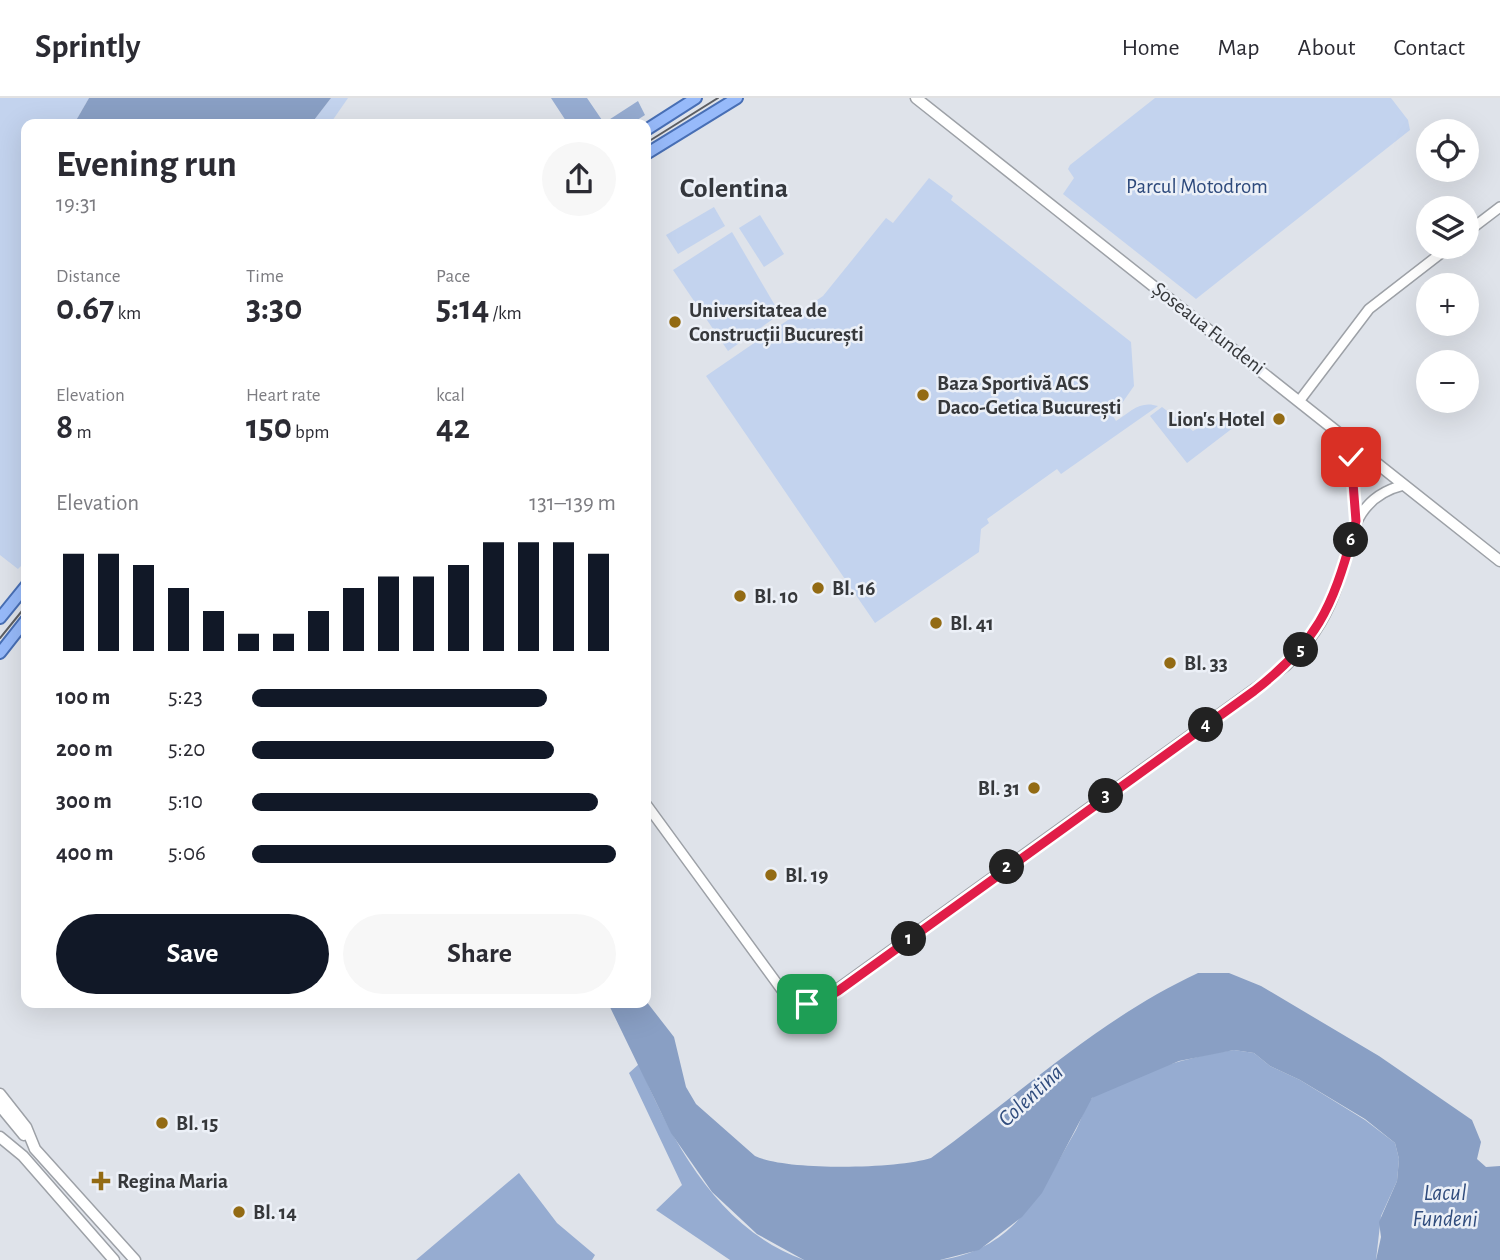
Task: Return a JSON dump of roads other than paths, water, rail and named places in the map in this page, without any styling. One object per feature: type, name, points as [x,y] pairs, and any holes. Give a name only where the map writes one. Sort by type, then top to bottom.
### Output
[{"type":"main road","points":[[651,127],[696,98]]},
{"type":"main road","points":[[651,151],[737,98]]},
{"type":"main road","name":"Șoseaua Fundeni","points":[[916,98],[1500,553]]},
{"type":"main road","name":"Șoseaua Fundeni","points":[[929,98],[1500,561]]},
{"type":"main road","points":[[0,618],[21,592]]},
{"type":"main road","points":[[0,653],[21,626]]},
{"type":"main road","points":[[0,1094],[26,1127],[35,1149]]},
{"type":"main road","points":[[0,1106],[135,1260]]},
{"type":"main road","points":[[0,1127],[114,1260]]},
{"type":"main road","points":[[0,1137],[23,1156]]},
{"type":"street","points":[[1479,223],[1500,207]]},
{"type":"street","points":[[1302,398],[1369,309],[1434,259]]},
{"type":"street","points":[[651,811],[732,925],[790,998],[807,1004],[827,998],[1286,666],[1312,637],[1324,617],[1350,544],[1356,521],[1351,457],[1354,444]]},
{"type":"street","points":[[1356,521],[1373,498],[1404,485]]},
{"type":"water","points":[[89,98],[331,98],[315,119],[77,119]]},
{"type":"water","name":"Lacul Fundeni","points":[[1198,973],[1229,973],[1261,986],[1379,1056],[1472,1120],[1481,1142],[1477,1159],[1486,1167],[1500,1166],[1500,1260],[1376,1260],[1381,1237],[1379,1222],[1397,1181],[1399,1159],[1395,1143],[1365,1119],[1300,1080],[1270,1066],[1254,1053],[1234,1050],[1179,1061],[1092,1098],[1042,1193],[1022,1217],[979,1250],[940,1260],[804,1260],[757,1234],[712,1192],[671,1133],[610,1008],[651,1007],[674,1037],[686,1087],[696,1104],[755,1156],[791,1164],[842,1167],[915,1162],[931,1158],[1093,1035]]},
{"type":"tram line","points":[[651,140],[718,98]]},
{"type":"tram line","points":[[0,638],[21,612]]},
{"type":"place","name":"Universitatea de Construcții București","points":[[675,322]]},
{"type":"place","name":"Baza Sportivă ACS Daco-Getica București","points":[[923,395]]},
{"type":"place","name":"Lion's Hotel","points":[[1279,419]]},
{"type":"place","name":"Bl. 16","points":[[818,588]]},
{"type":"place","name":"Bl. 10","points":[[740,596]]},
{"type":"place","name":"Bl. 41","points":[[936,623]]},
{"type":"place","name":"Bl. 33","points":[[1170,663]]},
{"type":"place","name":"Bl. 31","points":[[1034,788]]},
{"type":"place","name":"Bl. 19","points":[[771,875]]},
{"type":"place","name":"Bl. 15","points":[[162,1123]]},
{"type":"place","name":"Regina Maria","points":[[101,1181]]},
{"type":"place","name":"Bl. 14","points":[[239,1212]]},
{"type":"district","name":"Colentina","points":[[734,187]]},
{"type":"park label","name":"Parcul Motodrom","points":[[1197,186]]}]
